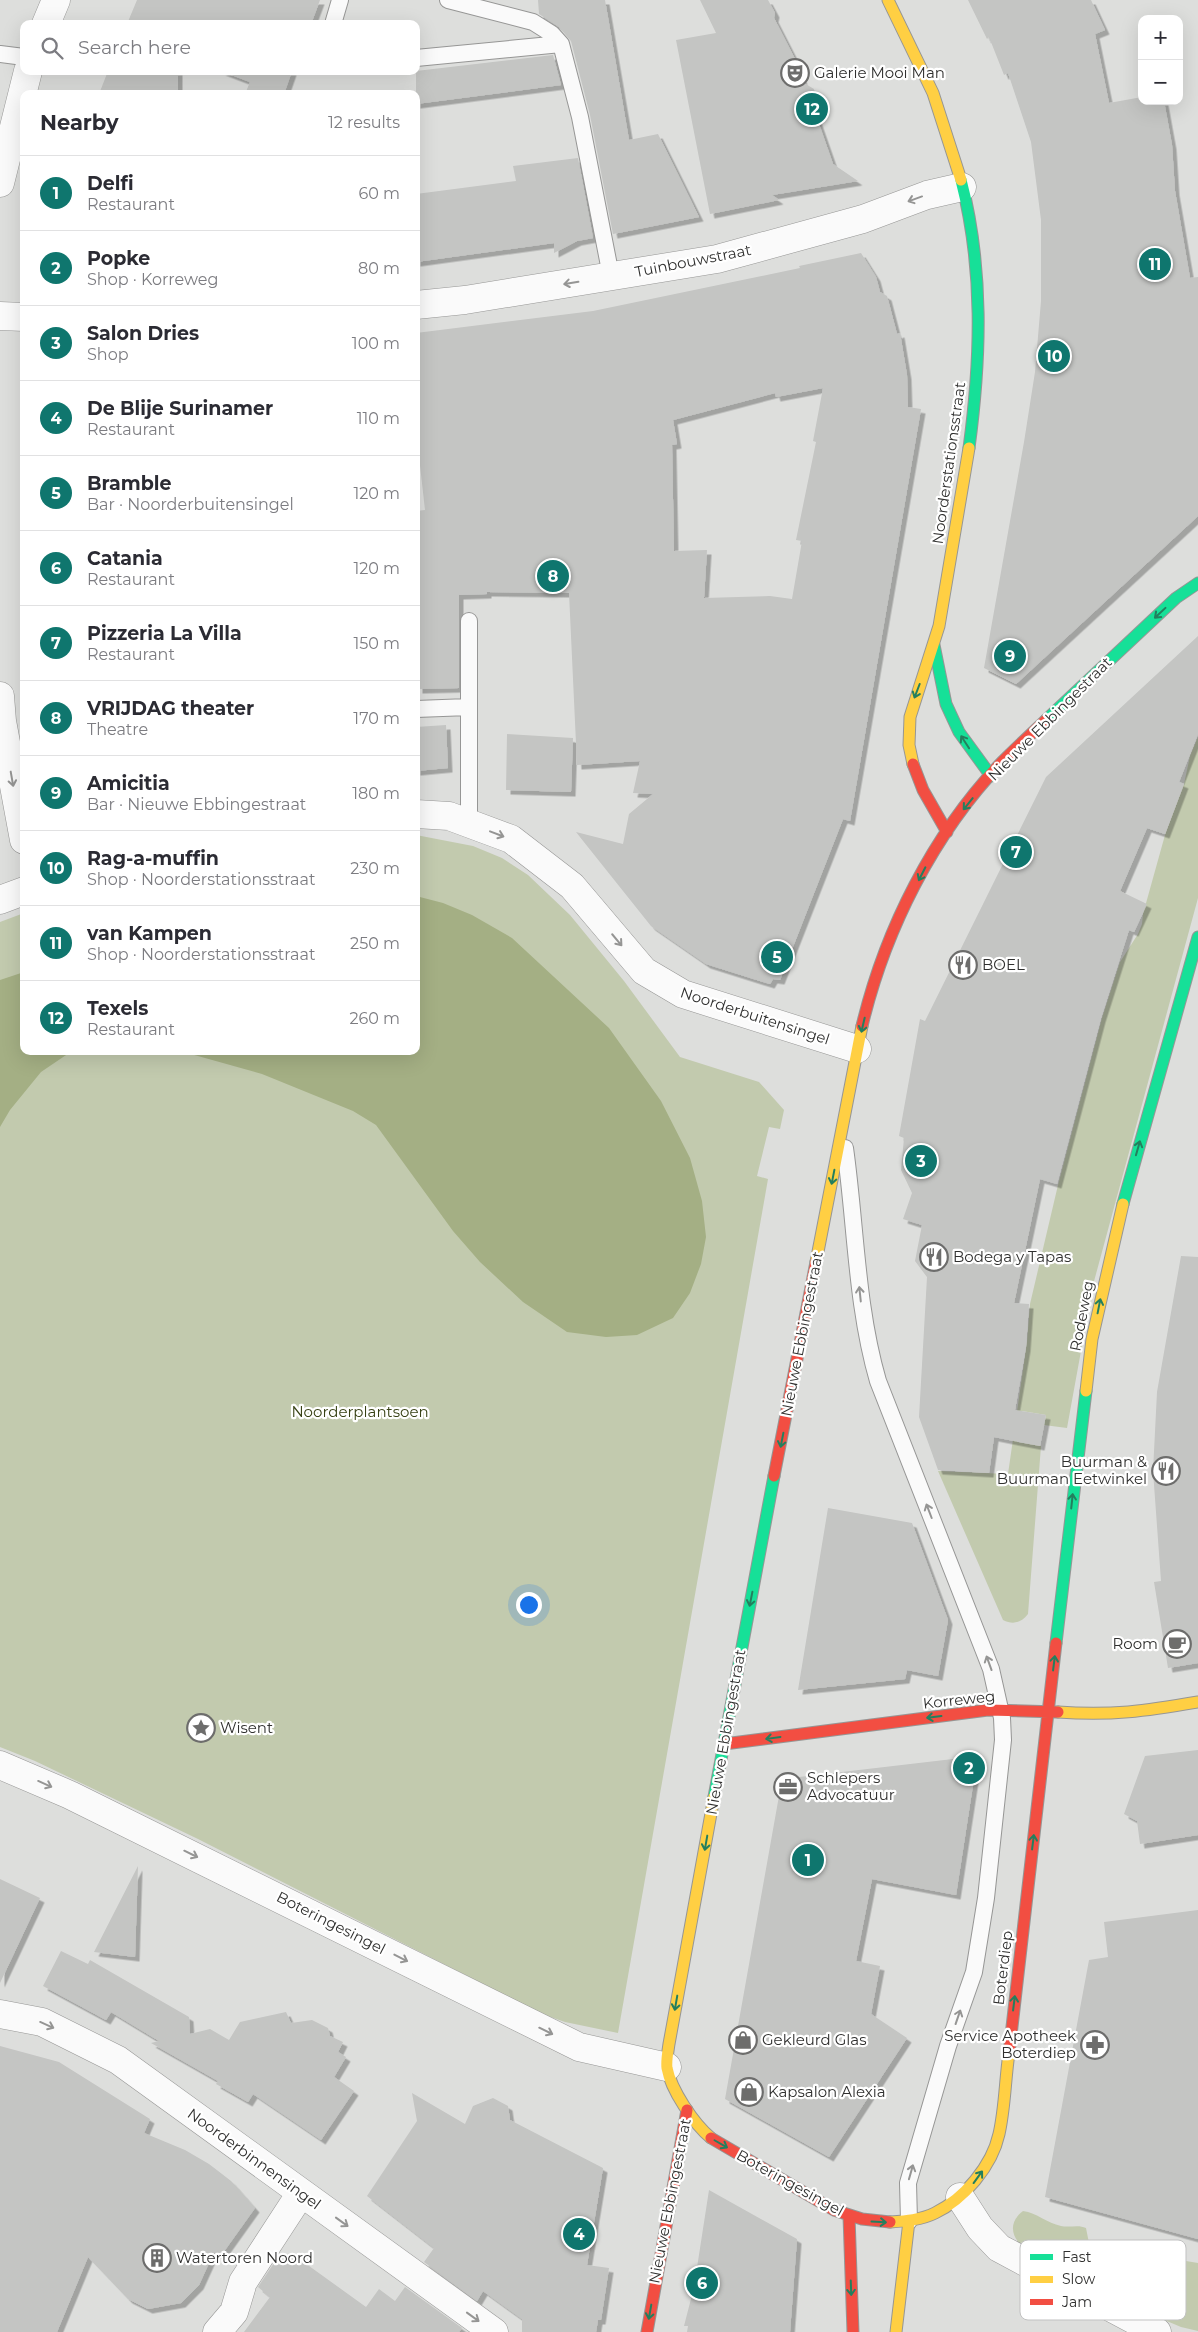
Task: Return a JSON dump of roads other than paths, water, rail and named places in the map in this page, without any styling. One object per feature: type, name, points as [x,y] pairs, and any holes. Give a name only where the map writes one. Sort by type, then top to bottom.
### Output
[{"type":"main road","name":"Noorderstationsstraat","points":[[891,1],[919,58],[944,124],[962,187],[976,261],[980,329],[971,437],[934,645],[911,706],[909,747],[920,786],[947,832]]},
{"type":"main road","name":"Nieuwe Ebbingestraat","points":[[646,2332],[687,2110],[674,2087],[667,2067],[669,2044],[724,1744],[857,1049],[872,985],[897,923],[928,863],[947,832],[991,776],[1045,720],[1176,598],[1198,583]]},
{"type":"main road","name":"Noorderstationsstraat","points":[[934,645],[946,704],[959,732],[991,776]]},
{"type":"main road","name":"Rodeweg","points":[[1049,1711],[1092,1339],[1117,1222],[1198,937]]},
{"type":"main road","name":"Korreweg","points":[[724,1744],[1000,1710],[1116,1714],[1198,1702]]},
{"type":"main road","name":"Boterdiep","points":[[909,2221],[939,2211],[960,2197],[982,2172],[999,2135],[1049,1711]]},
{"type":"main road","name":"Boteringesingel","points":[[687,2110],[700,2128],[712,2139],[849,2216],[876,2222],[909,2221]]},
{"type":"main road","points":[[849,2216],[852,2332]]},
{"type":"main road","points":[[896,2332],[909,2221]]},
{"type":"street","points":[[48,20],[56,0]]},
{"type":"street","points":[[23,90],[27,75]]},
{"type":"street","points":[[0,183],[20,103]]},
{"type":"street","name":"Tuinbouwstraat","points":[[420,305],[465,300],[717,259],[862,219],[927,195],[962,187]]},
{"type":"street","points":[[0,316],[20,317]]},
{"type":"street","points":[[0,696],[2,721],[20,818]]},
{"type":"street","name":"Noorderbuitensingel","points":[[420,814],[449,816],[511,839],[572,886],[644,971],[683,994],[857,1049]]},
{"type":"street","points":[[0,900],[20,892]]},
{"type":"street","name":"Boteringesingel","points":[[0,1765],[70,1795],[579,2046],[667,2067]]},
{"type":"street","name":"Noorderbinnensingel","points":[[0,2014],[42,2022],[118,2060],[494,2332]]},
{"type":"street","points":[[217,2332],[234,2312],[243,2282],[300,2193]]},
{"type":"street","points":[[960,2197],[980,2228],[999,2248],[1020,2259]]},
{"type":"street","points":[[1135,2320],[1158,2332]]},
{"type":"lane","points":[[334,20],[340,0]]},
{"type":"lane","points":[[448,0],[533,22],[552,34],[561,44],[580,117],[612,276]]},
{"type":"lane","points":[[420,58],[561,44]]},
{"type":"lane","points":[[0,54],[20,56]]},
{"type":"lane","points":[[469,621],[469,823]]},
{"type":"lane","points":[[420,709],[469,707]]},
{"type":"lane","name":"Nieuwe Ebbingestraat","points":[[842,1129],[853,1204],[857,1266],[867,1342],[878,1381],[991,1669],[1000,1710],[1003,1740],[986,1898],[974,1972],[948,2046],[908,2183],[909,2221]]},
{"type":"place","name":"Galerie Mooi Man","points":[[795,73]]},
{"type":"place","name":"Texels","points":[[812,109]]},
{"type":"place","name":"van Kampen","points":[[1155,264]]},
{"type":"place","name":"Rag-a-muffin","points":[[1054,356]]},
{"type":"place","name":"VRIJDAG theater","points":[[553,576]]},
{"type":"place","name":"Amicitia","points":[[1010,656]]},
{"type":"place","name":"Pizzeria La Villa","points":[[1016,852]]},
{"type":"place","name":"Bramble","points":[[777,957]]},
{"type":"place","name":"BOEL","points":[[963,965]]},
{"type":"place","name":"Salon Dries","points":[[921,1161]]},
{"type":"place","name":"Bodega y Tapas","points":[[934,1257]]},
{"type":"place","name":"Buurman & Buurman Eetwinkel","points":[[1166,1471]]},
{"type":"place","name":"Room","points":[[1177,1644]]},
{"type":"place","name":"Wisent","points":[[201,1728]]},
{"type":"place","name":"Popke","points":[[969,1768]]},
{"type":"place","name":"Schlepers Advocatuur","points":[[788,1787]]},
{"type":"place","name":"Delfi","points":[[808,1860]]},
{"type":"place","name":"Gekleurd Glas","points":[[743,2040]]},
{"type":"place","name":"Service Apotheek Boterdiep","points":[[1095,2045]]},
{"type":"place","name":"Kapsalon Alexia","points":[[749,2092]]},
{"type":"place","name":"De Blije Surinamer","points":[[579,2234]]},
{"type":"place","name":"Watertoren Noord","points":[[157,2258]]},
{"type":"place","name":"Catania","points":[[702,2283]]},
{"type":"park label","name":"Noorderplantsoen","points":[[360,1412]]}]
